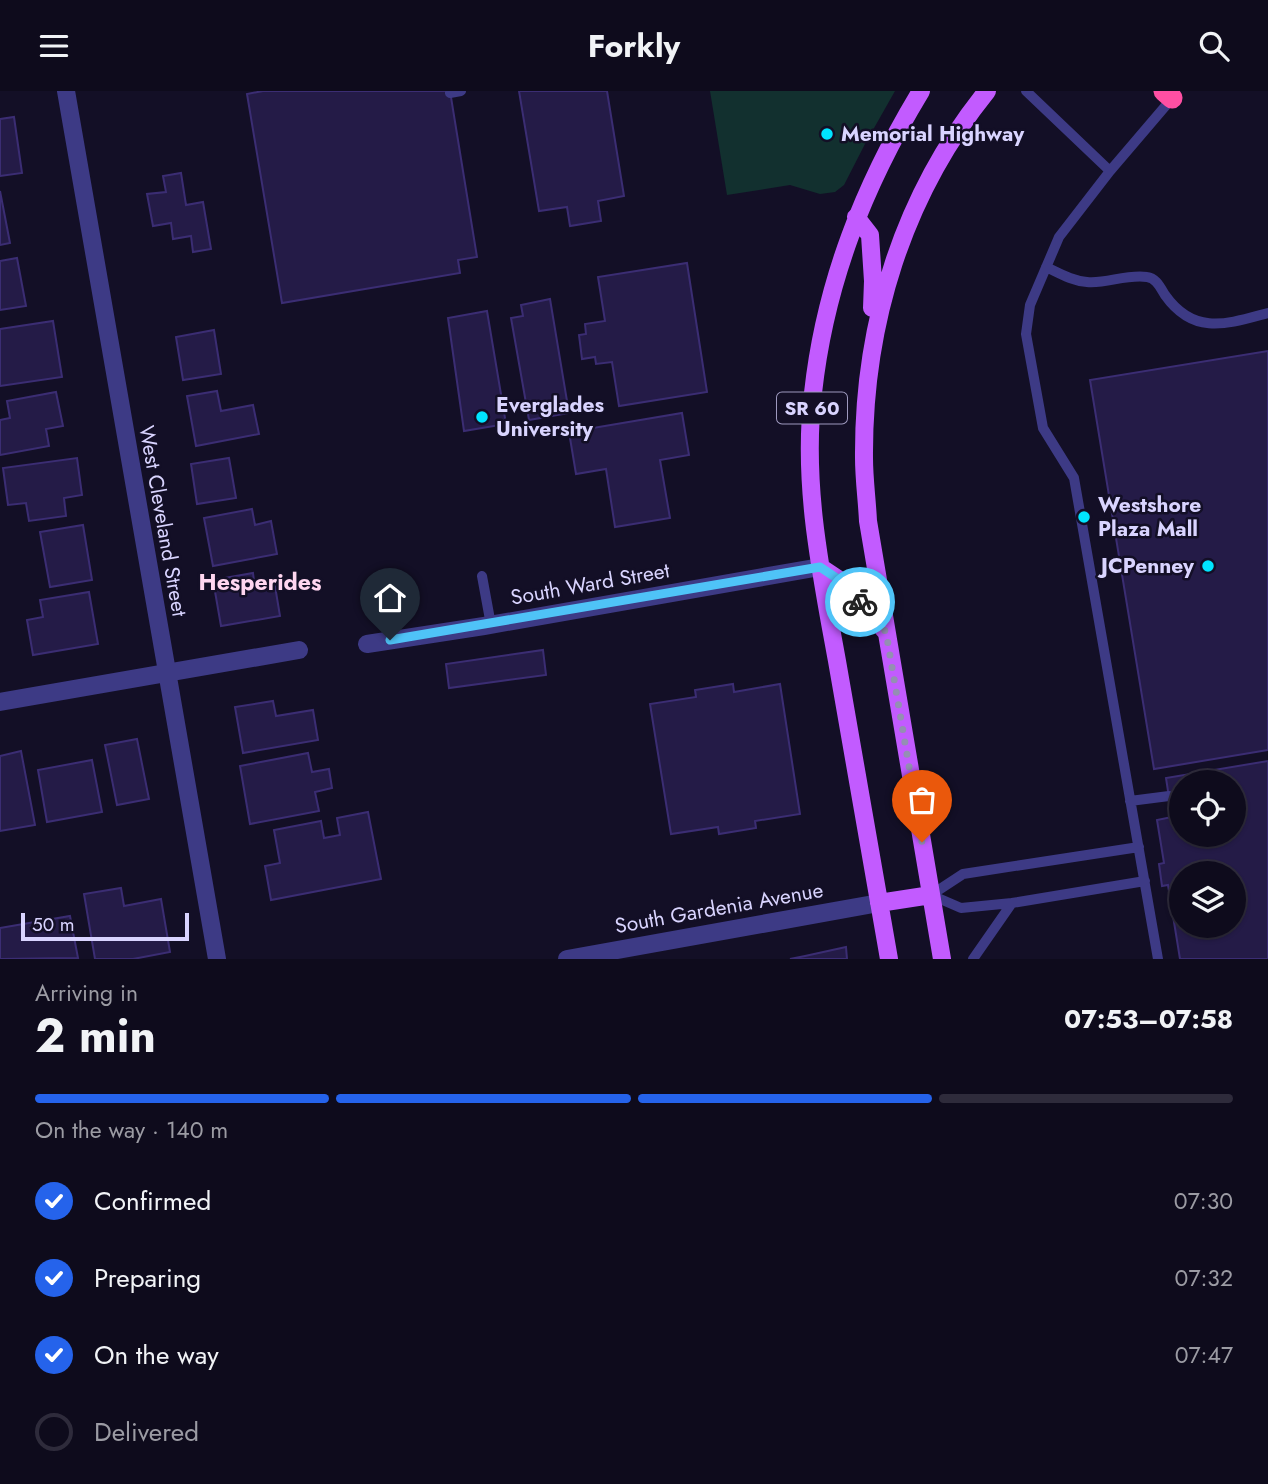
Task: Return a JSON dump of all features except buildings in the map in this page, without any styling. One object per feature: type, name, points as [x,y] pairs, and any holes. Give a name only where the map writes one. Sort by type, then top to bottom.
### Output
[{"type":"main road","name":"SR 60","points":[[889,959],[820,567],[810,474],[813,392],[831,294],[856,217],[880,164],[921,91]]},
{"type":"main road","name":"SR 60","points":[[942,959],[868,521],[863,459],[866,399],[871,350],[898,246],[932,173],[959,128],[987,91]]},
{"type":"main road","points":[[856,217],[870,235],[873,281],[871,350]]},
{"type":"main road","points":[[820,567],[844,583],[886,632]]},
{"type":"main road","points":[[879,903],[931,894]]},
{"type":"street","name":"West Cleveland Street","points":[[66,91],[217,959]]},
{"type":"street","name":"South Ward Street","points":[[367,644],[820,567]]},
{"type":"street","points":[[0,702],[299,650]]},
{"type":"street","name":"South Gardenia Avenue","points":[[567,959],[632,953],[879,903]]},
{"type":"lane","points":[[1026,91],[1110,171]]},
{"type":"lane","points":[[1158,959],[1074,478],[1043,428],[1026,334],[1030,305],[1059,237],[1172,93]]},
{"type":"lane","points":[[1046,267],[1071,279],[1088,283],[1150,277],[1156,281],[1173,306],[1185,316],[1202,322],[1226,325],[1268,313]]},
{"type":"lane","points":[[482,576],[491,625]]},
{"type":"lane","points":[[1130,801],[1169,796]]},
{"type":"lane","points":[[931,894],[963,874],[1139,847]]},
{"type":"lane","points":[[931,894],[961,908],[1012,904],[1144,881]]},
{"type":"lane","points":[[973,959],[1012,904]]},
{"type":"green space","points":[[710,91],[895,91],[844,185],[835,192],[820,194],[790,185],[727,195]]},
{"type":"way so far","points":[[860,602],[886,632],[922,842]]},
{"type":"place","name":"Memorial Highway","points":[[827,134]]},
{"type":"place","name":"Everglades University","points":[[482,417]]},
{"type":"place","name":"Westshore Plaza Mall","points":[[1084,517]]},
{"type":"place","name":"JCPenney","points":[[1208,566]]},
{"type":"district","name":"Hesperides","points":[[260,582]]},
{"type":"route","points":[[390,640],[491,625],[820,567],[844,583],[860,602]]}]
